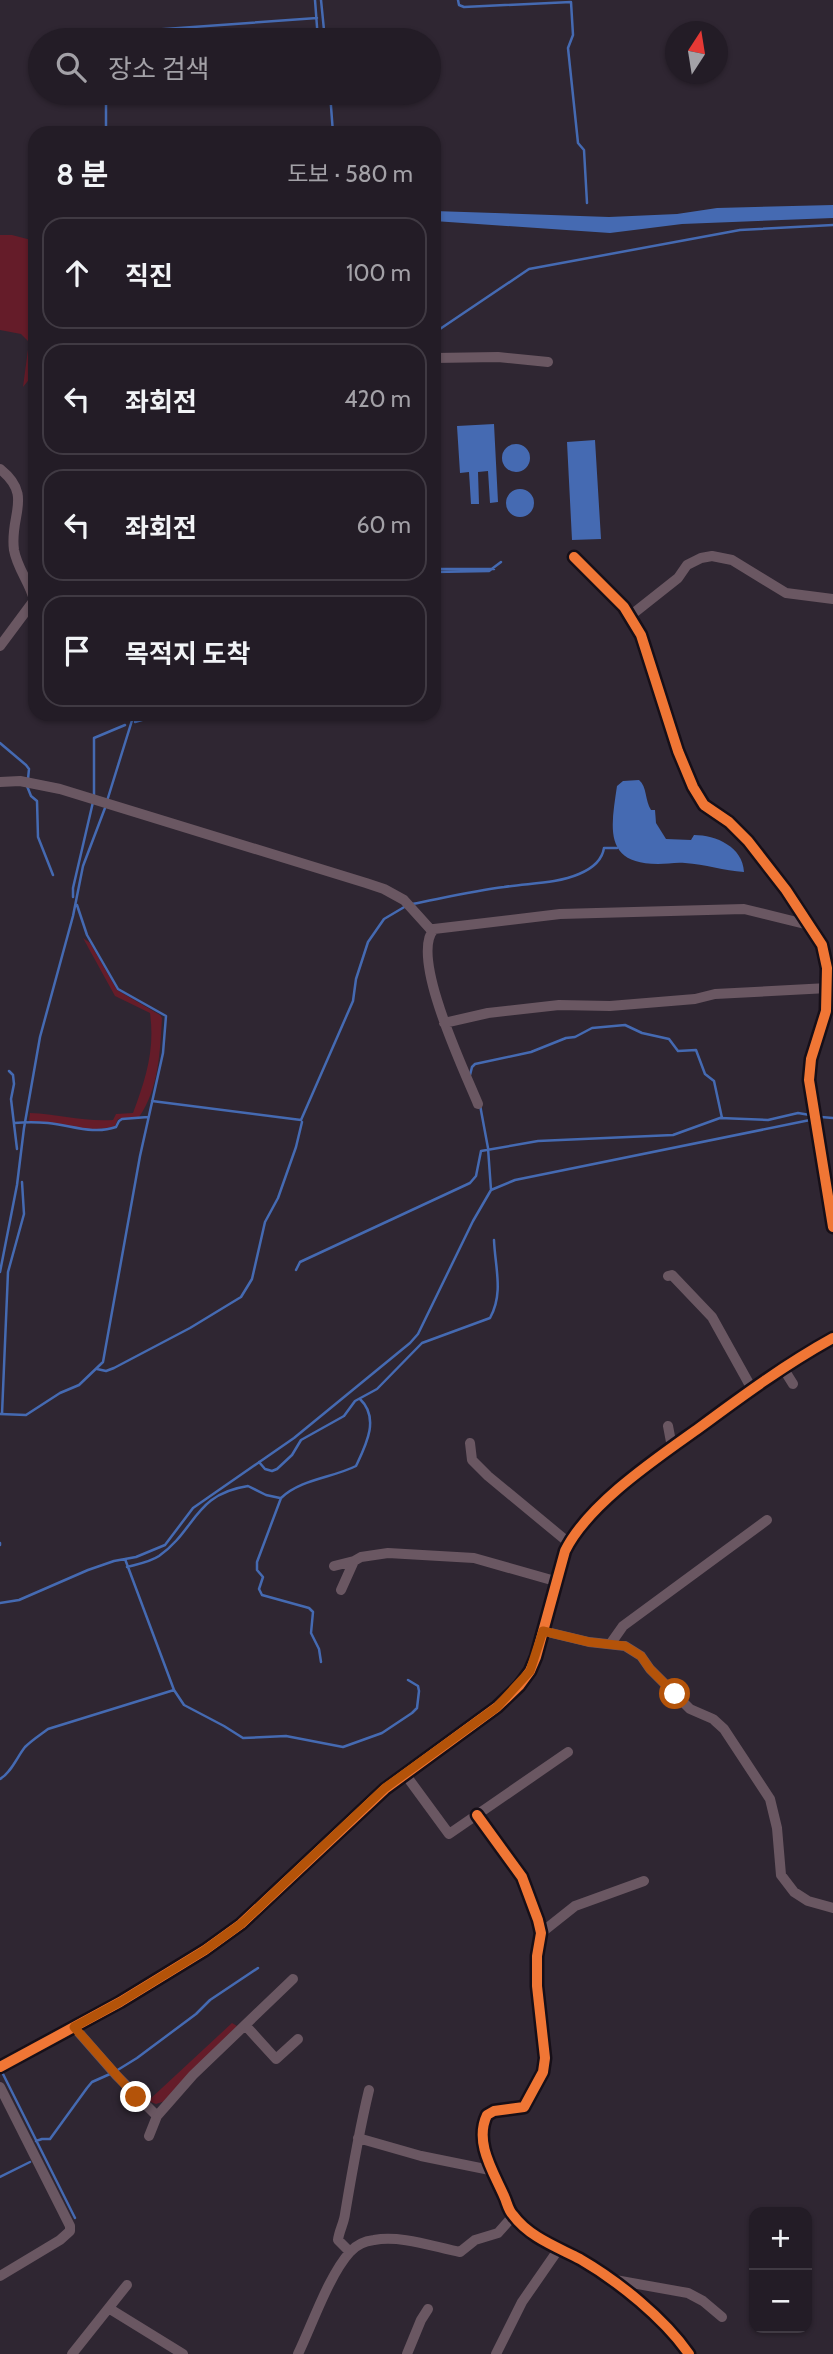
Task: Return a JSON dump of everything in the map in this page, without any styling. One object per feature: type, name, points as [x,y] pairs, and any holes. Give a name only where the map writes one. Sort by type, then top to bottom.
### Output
[{"type":"street","points":[[441,358],[498,357],[548,362]]},
{"type":"street","points":[[0,469],[12,479],[18,491],[20,502],[15,521],[14,550],[28,583]]},
{"type":"street","points":[[574,556],[624,607],[641,635],[678,751],[693,787],[704,805],[729,822],[748,841],[786,890],[822,945],[828,988],[826,1012],[811,1059],[809,1080],[833,1227]]},
{"type":"street","points":[[630,616],[673,583],[687,565],[712,556],[732,560],[786,593],[833,598]]},
{"type":"street","points":[[0,646],[28,609]]},
{"type":"street","points":[[0,782],[20,781],[60,789],[384,889],[404,901],[432,931]]},
{"type":"street","points":[[478,1104],[444,1023],[431,979],[428,944],[432,931],[440,927],[560,914],[730,909],[744,909],[809,925]]},
{"type":"street","points":[[444,1023],[488,1013],[547,1007],[610,1006],[695,999],[715,994],[828,988]]},
{"type":"street","points":[[668,1276],[672,1275],[707,1309],[752,1389]]},
{"type":"street","points":[[0,2067],[120,2002],[205,1950],[241,1924],[385,1788],[497,1707],[530,1671],[555,1581],[569,1543],[590,1517],[672,1447],[783,1368],[833,1338]]},
{"type":"street","points":[[783,1368],[793,1384]]},
{"type":"street","points":[[668,1426],[672,1447]]},
{"type":"street","points":[[470,1443],[472,1460],[569,1543]]},
{"type":"street","points":[[611,1643],[623,1626],[767,1520]]},
{"type":"street","points":[[334,1566],[361,1557],[388,1553],[452,1556],[474,1558],[555,1581]]},
{"type":"street","points":[[341,1590],[354,1561]]},
{"type":"street","points":[[543,1631],[589,1642],[625,1646],[641,1656],[650,1669],[690,1709],[713,1719],[724,1729],[770,1799],[777,1828],[781,1875],[794,1892],[807,1901],[833,1908]]},
{"type":"street","points":[[405,1774],[449,1834],[568,1752]]},
{"type":"street","points":[[478,1815],[522,1877],[541,1933],[537,1956],[537,1986],[545,2058],[543,2072],[524,2107],[495,2111],[487,2115],[483,2140],[490,2170],[513,2216],[558,2250],[578,2258],[612,2280],[659,2320],[689,2354]]},
{"type":"street","points":[[541,1933],[575,1906],[643,1881]]},
{"type":"street","points":[[149,2136],[157,2116],[193,2075],[293,1979]]},
{"type":"street","points":[[246,2026],[276,2059],[298,2039]]},
{"type":"street","points":[[74,2027],[157,2116]]},
{"type":"street","points":[[0,2087],[70,2226],[70,2231],[60,2240],[0,2276]]},
{"type":"street","points":[[350,2252],[338,2240],[338,2235],[344,2220],[369,2090]]},
{"type":"street","points":[[358,2138],[421,2156],[490,2170]]},
{"type":"street","points":[[298,2354],[338,2269],[358,2245],[374,2240],[394,2239],[460,2252],[475,2239],[498,2233],[513,2216]]},
{"type":"street","points":[[496,2354],[522,2302],[558,2250]]},
{"type":"street","points":[[612,2280],[688,2293],[703,2301],[722,2317]]},
{"type":"street","points":[[72,2354],[127,2285]]},
{"type":"street","points":[[110,2309],[183,2354]]},
{"type":"street","points":[[407,2354],[428,2309]]},
{"type":"shaded area","points":[[0,235],[12,235],[28,239],[28,341],[21,334],[0,330]]},
{"type":"shaded area","points":[[28,350],[28,381],[23,387]]},
{"type":"shaded area","points":[[83,938],[90,943],[117,990],[162,1018],[155,1082],[146,1106],[139,1117],[118,1119],[115,1126],[94,1129],[29,1121],[30,1113],[113,1120],[116,1114],[133,1113],[145,1076],[150,1052],[150,1013],[115,996]]},
{"type":"shaded area","points":[[232,2023],[237,2026],[165,2101],[156,2104],[148,2101]]},
{"type":"water","points":[[833,205],[833,218],[682,224],[610,233],[441,221],[441,211],[609,217],[677,214],[717,208]]},
{"type":"water","points":[[494,424],[498,502],[490,503],[488,471],[478,472],[479,504],[471,504],[469,472],[460,473],[457,426]]},
{"type":"water","points":[[595,440],[601,539],[572,540],[567,442]]},
{"type":"water","points":[[516,444],[526,448],[530,458],[526,468],[516,472],[506,468],[502,458],[506,448]]},
{"type":"water","points":[[520,489],[530,493],[534,503],[530,513],[520,517],[510,513],[506,503],[510,493]]},
{"type":"water","points":[[639,780],[651,810],[655,810],[656,823],[666,839],[691,840],[694,835],[719,840],[734,849],[744,872],[692,864],[640,862],[628,858],[619,850],[613,829],[617,786],[623,781]]},
{"type":"waterway","points":[[315,0],[317,28]]},
{"type":"waterway","points":[[321,0],[324,28]]},
{"type":"waterway","points":[[458,0],[459,5],[464,7],[571,2],[573,35],[568,48],[578,143],[584,150],[587,203]]},
{"type":"waterway","points":[[178,28],[317,18]]},
{"type":"waterway","points":[[106,105],[106,126]]},
{"type":"waterway","points":[[331,105],[332,126]]},
{"type":"waterway","points":[[441,328],[529,269],[740,230],[833,225]]},
{"type":"waterway","points":[[441,572],[489,571],[501,562]]},
{"type":"waterway","points":[[441,569],[494,569]]},
{"type":"waterway","points":[[107,801],[132,721]]},
{"type":"waterway","points":[[94,795],[94,738],[125,725]]},
{"type":"waterway","points":[[0,743],[26,765],[29,769],[28,779]]},
{"type":"waterway","points":[[27,786],[31,796],[37,801],[38,837],[53,875]]},
{"type":"waterway","points":[[73,897],[93,802]]},
{"type":"waterway","points":[[0,1272],[17,1185],[40,1037],[73,916],[83,866],[105,808]]},
{"type":"waterway","points":[[412,904],[481,890],[570,877],[595,864],[604,848],[617,848]]},
{"type":"waterway","points":[[0,1414],[26,1415],[60,1393],[79,1385],[103,1362],[140,1156],[163,1053],[166,1016],[118,989],[87,935],[77,905]]},
{"type":"waterway","points":[[152,1101],[301,1120],[353,1001],[356,979],[368,942],[384,919],[406,906]]},
{"type":"waterway","points":[[470,1075],[475,1064],[531,1052],[575,1037],[592,1028],[625,1025],[642,1033],[669,1039],[678,1051],[696,1050],[705,1074],[714,1081],[722,1118]]},
{"type":"waterway","points":[[9,1071],[13,1075],[14,1084],[11,1099],[17,1149]]},
{"type":"waterway","points":[[480,1105],[488,1148],[491,1190]]},
{"type":"waterway","points":[[296,1270],[300,1262],[470,1183],[476,1176],[481,1151],[538,1141],[673,1135],[720,1118],[768,1120],[798,1113],[810,1115]]},
{"type":"waterway","points":[[14,1123],[48,1123],[99,1130],[116,1127],[122,1119],[148,1117]]},
{"type":"waterway","points":[[821,1117],[833,1118]]},
{"type":"waterway","points":[[0,1603],[19,1600],[88,1570],[136,1557],[165,1545],[193,1508],[294,1438],[410,1343],[418,1334],[491,1190],[515,1180],[810,1120]]},
{"type":"waterway","points":[[97,1369],[106,1371],[114,1368],[190,1328],[241,1297],[252,1279],[265,1222],[278,1198],[302,1122]]},
{"type":"waterway","points":[[2,1414],[8,1272],[24,1214],[22,1182]]},
{"type":"waterway","points":[[259,1462],[265,1469],[277,1469],[292,1455],[301,1440],[344,1416],[355,1401],[377,1389],[422,1343],[490,1318],[498,1289],[494,1240]]},
{"type":"waterway","points":[[321,1662],[319,1649],[311,1633],[313,1612],[309,1608],[262,1595],[259,1589],[263,1577],[257,1570],[257,1562],[281,1498],[307,1483],[356,1466],[367,1441],[370,1423],[366,1406],[360,1399]]},
{"type":"waterway","points":[[127,1567],[159,1556],[206,1505],[230,1490],[248,1486],[266,1495],[280,1498]]},
{"type":"waterway","points":[[125,1559],[174,1690],[184,1705],[243,1738],[286,1736],[343,1747],[382,1733],[417,1708],[418,1686],[408,1680]]},
{"type":"waterway","points":[[0,1779],[11,1769],[25,1747],[48,1729],[174,1690]]},
{"type":"waterway","points":[[116,2071],[196,2014],[210,2000],[258,1968]]},
{"type":"waterway","points":[[3,2074],[75,2218]]},
{"type":"waterway","points":[[36,2141],[50,2139],[92,2082],[110,2074]]},
{"type":"waterway","points":[[0,2177],[30,2162]]},
{"type":"cycle path","points":[[574,557],[624,607],[641,635],[678,751],[693,787],[704,805],[729,822],[748,841],[786,890],[822,945],[827,968],[826,1011],[811,1059],[809,1080],[833,1227]]},
{"type":"cycle path","points":[[0,2067],[120,2002],[205,1950],[241,1924],[385,1789],[497,1707],[530,1671],[565,1551],[590,1516],[606,1499],[664,1453],[764,1381],[833,1338]]},
{"type":"cycle path","points":[[477,1815],[522,1877],[541,1933],[537,1956],[537,1986],[545,2058],[543,2072],[524,2107],[494,2111],[487,2115],[483,2136],[490,2167],[510,2211],[520,2223],[535,2235],[580,2259],[625,2289],[667,2327],[689,2354]]},
{"type":"route","points":[[136,2097],[74,2027],[205,1950],[241,1924],[385,1788],[497,1707],[519,1686],[530,1671],[543,1631],[589,1642],[625,1646],[641,1656],[675,1694]]}]
